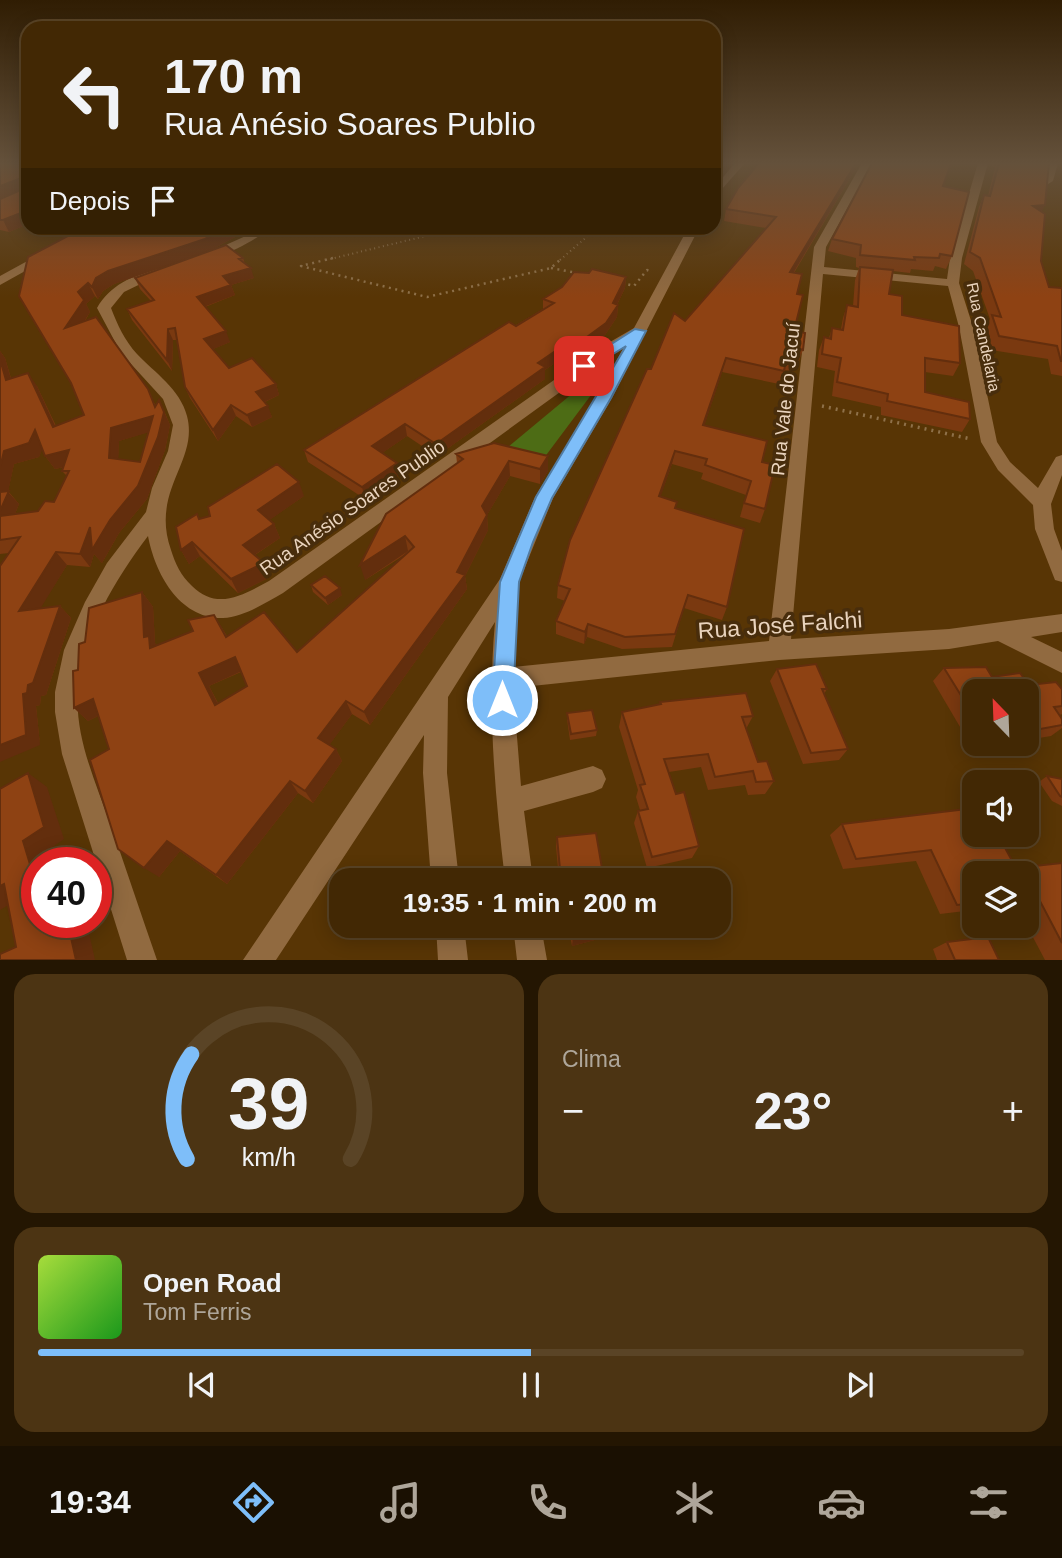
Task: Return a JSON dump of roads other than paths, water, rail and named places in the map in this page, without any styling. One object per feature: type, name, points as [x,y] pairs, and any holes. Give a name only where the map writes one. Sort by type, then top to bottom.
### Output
[{"type":"street","name":"Rua Vale do Jacuí","points":[[779,650],[820,247],[842,208]]},
{"type":"street","name":"Rua Candelaria","points":[[971,208],[953,283],[966,327],[989,442],[1004,466],[1040,501]]},
{"type":"street","points":[[142,960],[75,756],[68,718],[68,684],[69,673],[97,597],[115,565],[155,514],[178,447],[178,411],[165,391],[130,354],[111,326],[104,309],[109,296],[119,289],[254,235]]},
{"type":"street","points":[[258,960],[438,695],[509,582],[544,497],[604,398],[690,235]]},
{"type":"street","points":[[0,281],[64,247]]},
{"type":"street","points":[[818,270],[953,283]]},
{"type":"street","name":"Rua Anésio Soares Publio","points":[[155,514],[164,557],[177,586],[198,606],[221,610],[249,601],[306,567],[603,352],[639,331]]},
{"type":"street","points":[[1062,461],[1050,478],[1040,501],[1045,531],[1062,574]]},
{"type":"street","points":[[509,582],[501,679],[509,802],[517,868]]},
{"type":"street","name":"Rua José Falchi","points":[[501,679],[779,650],[949,639],[1062,623]]},
{"type":"street","points":[[1000,632],[1062,663]]},
{"type":"street","points":[[438,695],[435,773],[444,868]]},
{"type":"street","points":[[509,802],[593,779]]},
{"type":"street","points":[[451,938],[453,960]]},
{"type":"street","points":[[529,938],[533,960]]}]
